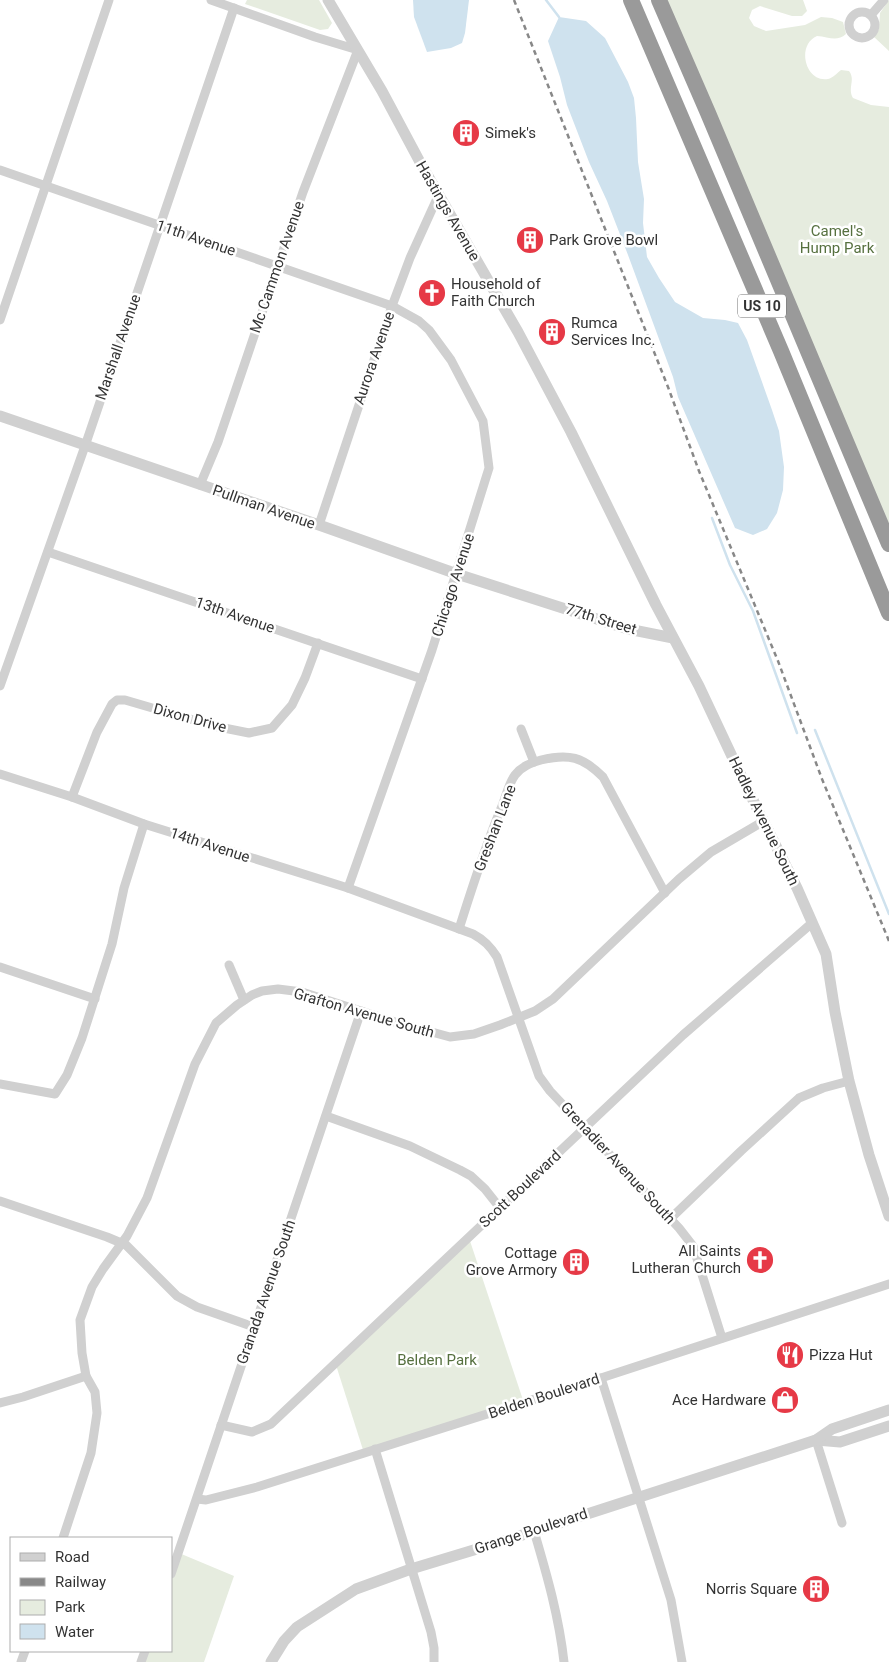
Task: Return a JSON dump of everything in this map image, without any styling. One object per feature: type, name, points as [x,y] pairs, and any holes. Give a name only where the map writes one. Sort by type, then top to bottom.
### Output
[{"type":"highway","name":"US 10","points":[[631,0],[781,351],[889,613]]},
{"type":"highway","name":"US 10","points":[[659,0],[889,544]]},
{"type":"street","points":[[0,320],[109,0]]},
{"type":"street","points":[[211,0],[315,37],[358,50]]},
{"type":"street","name":"Hastings Avenue","points":[[328,0],[521,339],[580,449]]},
{"type":"street","points":[[872,15],[884,0]]},
{"type":"street","name":"Marshall Avenue","points":[[0,686],[85,446],[234,8]]},
{"type":"street","name":"Mc Cammon Avenue","points":[[200,485],[218,442],[303,192],[358,50]]},
{"type":"street","name":"11th Avenue","points":[[0,170],[392,306]]},
{"type":"street","name":"Aurora Avenue","points":[[319,525],[392,306],[410,258],[438,194]]},
{"type":"street","name":"Chicago Avenue","points":[[348,888],[422,679],[489,468],[483,421],[451,360],[419,321],[392,306]]},
{"type":"street","name":"Pullman Avenue","points":[[0,416],[456,574],[529,596]]},
{"type":"street","name":"Hadley Avenue South","points":[[580,449],[656,605],[699,686],[797,888],[826,954],[849,1081],[869,1155],[889,1216]]},
{"type":"street","name":"13th Avenue","points":[[48,552],[422,679]]},
{"type":"street","name":"77th Street","points":[[529,596],[628,629],[673,638]]},
{"type":"street","name":"Dixon Drive","points":[[72,797],[97,732],[112,704],[118,700],[125,700],[214,726],[249,733],[272,728],[292,705],[305,678],[318,643]]},
{"type":"street","points":[[521,729],[534,762]]},
{"type":"street","name":"Greshan Lane","points":[[459,929],[489,835],[514,776],[522,768],[534,762],[557,756],[567,756],[592,765],[603,777],[665,893]]},
{"type":"street","name":"14th Avenue","points":[[0,774],[72,797],[144,824],[348,888],[459,929]]},
{"type":"street","name":"Grafton Avenue South","points":[[63,1537],[92,1453],[97,1413],[94,1392],[86,1376],[82,1353],[80,1320],[92,1287],[127,1236],[147,1198],[189,1078],[212,1029],[244,1000],[262,991],[278,988],[302,992],[446,1037],[474,1034],[518,1018],[535,1011],[553,999],[711,852],[764,821]]},
{"type":"street","points":[[0,1084],[55,1094],[67,1075],[82,1038],[112,944],[124,888],[144,824]]},
{"type":"street","name":"Scott Boulevard","points":[[221,1425],[252,1432],[271,1424],[682,1035],[812,923]]},
{"type":"street","name":"Grenadier Avenue South","points":[[459,929],[473,934],[490,945],[497,957],[539,1076],[550,1092],[670,1219],[693,1246],[722,1338]]},
{"type":"street","points":[[229,965],[244,1000]]},
{"type":"street","points":[[0,967],[95,999]]},
{"type":"street","name":"Granada Avenue South","points":[[172,1571],[361,1011]]},
{"type":"street","points":[[670,1219],[799,1098],[823,1088],[849,1081]]},
{"type":"street","points":[[326,1116],[410,1146],[460,1170],[471,1176],[485,1189],[500,1208]]},
{"type":"street","points":[[0,1201],[121,1243],[134,1252],[177,1296],[197,1307],[254,1327]]},
{"type":"street","name":"Belden Boulevard","points":[[197,1499],[206,1500],[257,1487],[889,1284]]},
{"type":"street","points":[[0,1403],[86,1376]]},
{"type":"street","points":[[601,1378],[671,1600],[682,1662]]},
{"type":"street","name":"Grange Boulevard","points":[[271,1662],[284,1641],[297,1627],[356,1589],[412,1569],[816,1440],[832,1429],[889,1410]]},
{"type":"street","name":"Grange Boulevard","points":[[816,1440],[840,1442],[889,1426]]},
{"type":"street","points":[[816,1440],[842,1523]]},
{"type":"street","points":[[375,1449],[431,1632],[434,1662]]},
{"type":"street","points":[[534,1531],[552,1594],[560,1630],[564,1662]]},
{"type":"green space","points":[[247,0],[319,0],[332,23],[328,29],[320,30],[245,4]]},
{"type":"green space","name":"Camel's Hump Park","points":[[667,0],[803,0],[807,11],[802,16],[792,16],[760,6],[752,10],[749,18],[754,26],[766,31],[805,25],[821,17],[843,22],[846,34],[843,36],[833,38],[817,36],[811,41],[805,55],[809,70],[820,79],[833,77],[841,70],[849,71],[852,78],[851,94],[853,98],[871,105],[889,107],[889,525]]},
{"type":"green space","points":[[889,0],[889,51],[874,37],[879,29],[880,13]]},
{"type":"green space","name":"Belden Park","points":[[469,1238],[524,1403],[364,1453],[335,1362]]},
{"type":"green space","points":[[179,1553],[234,1576],[204,1662],[141,1662],[145,1652],[172,1652],[172,1571]]},
{"type":"water","points":[[413,0],[469,0],[462,43],[451,48],[427,52],[414,17]]},
{"type":"water","points":[[559,17],[586,21],[605,38],[628,82],[634,98],[638,162],[644,199],[643,223],[647,257],[659,278],[675,302],[703,318],[738,323],[747,340],[779,431],[784,467],[783,490],[777,513],[767,529],[753,535],[735,528],[678,397],[673,377],[628,255],[567,105],[548,41]]},
{"type":"waterway","points":[[546,0],[559,17]]},
{"type":"waterway","points":[[712,518],[730,565],[753,611],[797,733]]},
{"type":"waterway","points":[[815,730],[889,914]]},
{"type":"railway","points":[[514,0],[668,387],[699,471],[778,661],[822,779],[889,941]]},
{"type":"place","name":"Simek's","points":[[466,133]]},
{"type":"place","name":"Park Grove Bowl","points":[[530,240]]},
{"type":"place","name":"Household of Faith Church","points":[[432,293]]},
{"type":"place","name":"Rumca Services Inc.","points":[[552,332]]},
{"type":"place","name":"All Saints Lutheran Church","points":[[760,1260]]},
{"type":"place","name":"Cottage Grove Armory","points":[[576,1262]]},
{"type":"place","name":"Pizza Hut","points":[[790,1355]]},
{"type":"place","name":"Ace Hardware","points":[[785,1400]]},
{"type":"place","name":"Norris Square","points":[[816,1589]]}]
